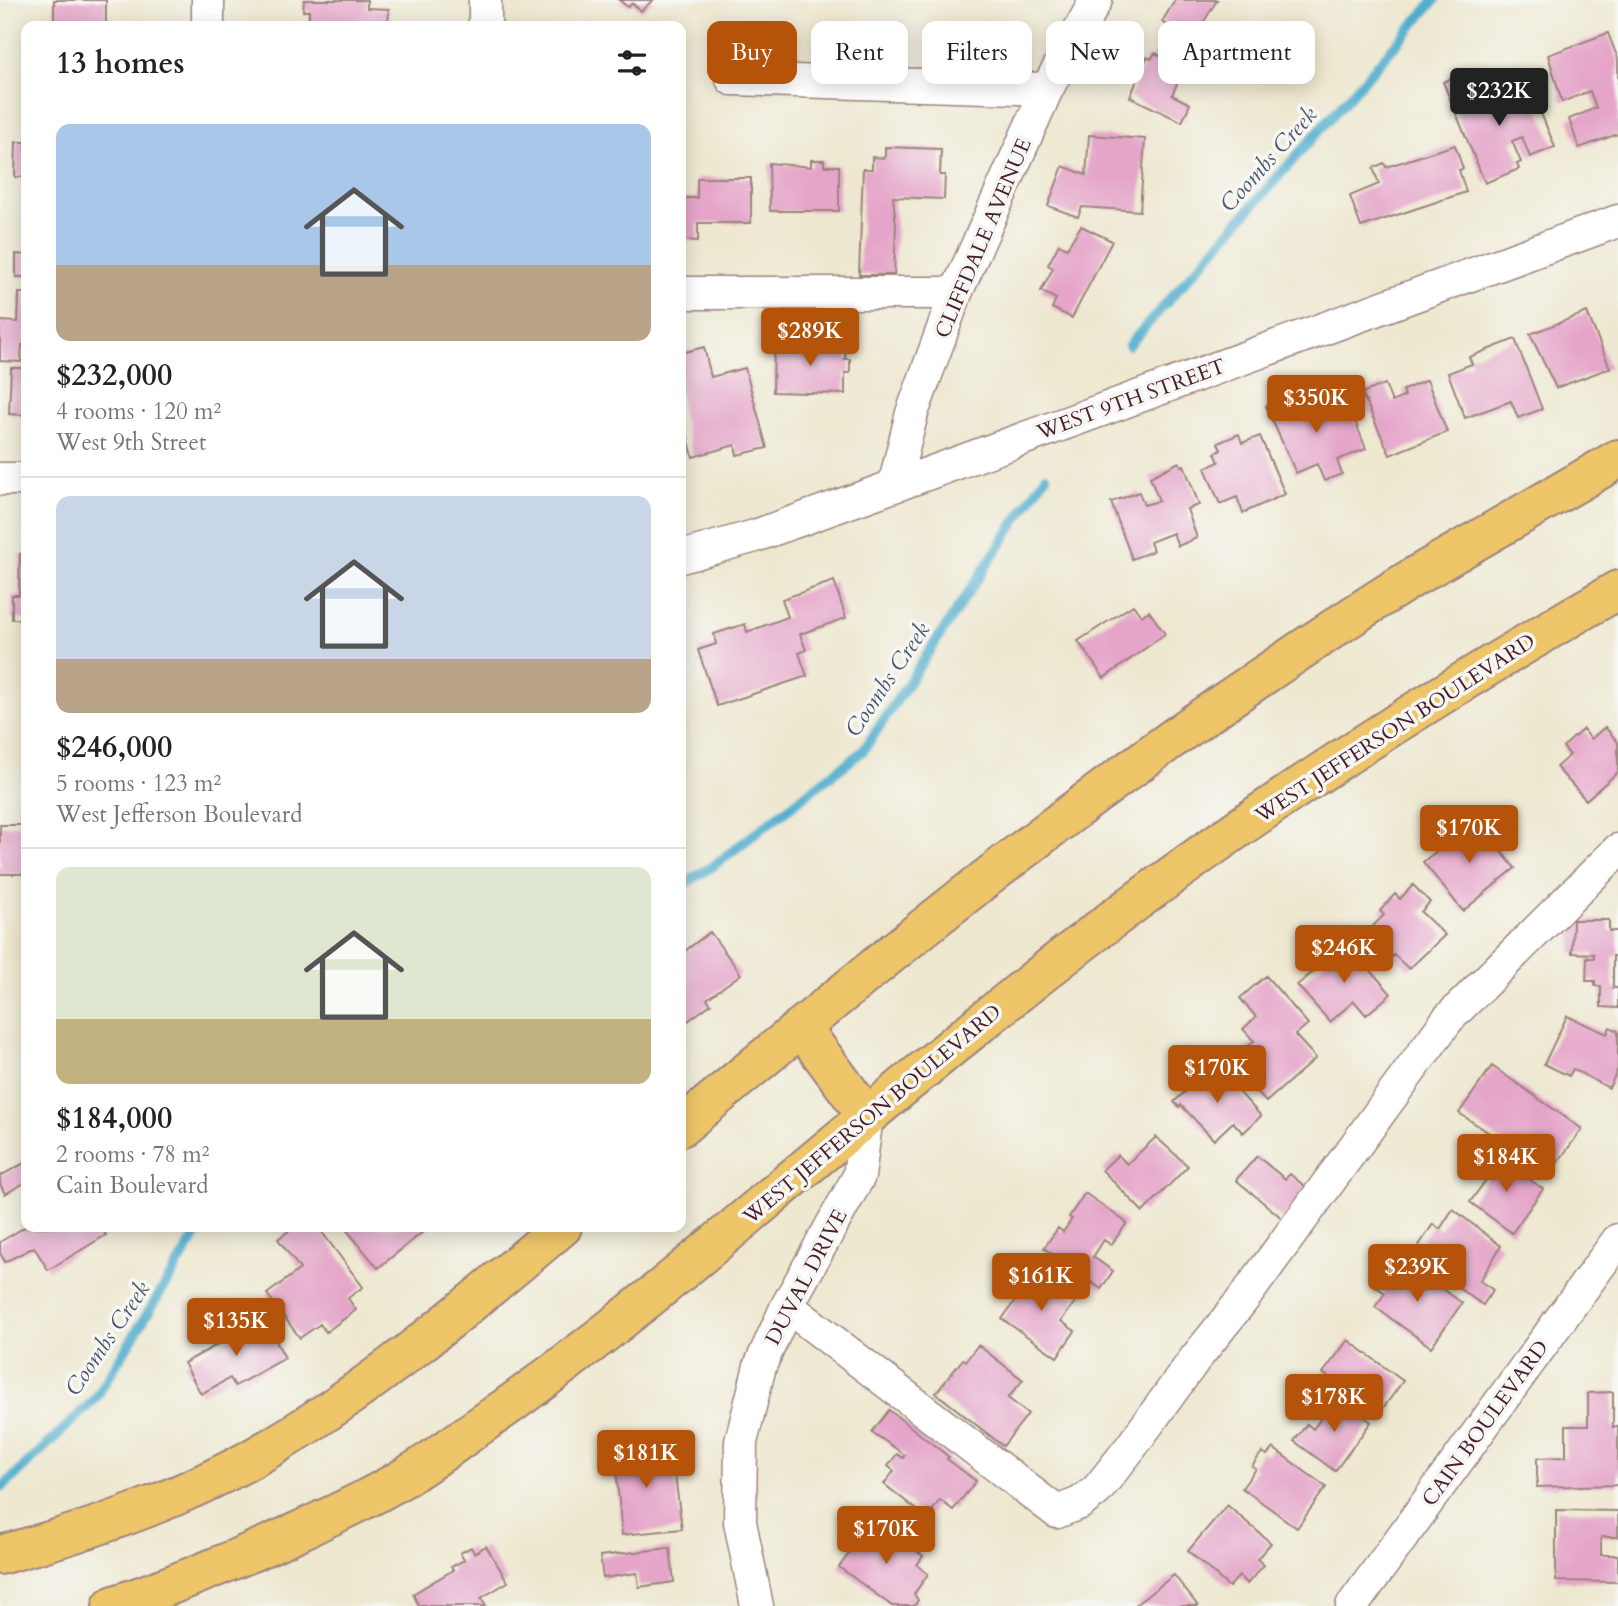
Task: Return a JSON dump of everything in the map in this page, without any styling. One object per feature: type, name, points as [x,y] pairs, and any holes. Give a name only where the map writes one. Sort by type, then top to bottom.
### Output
[{"type":"main road","points":[[686,1123],[800,1027],[1064,818],[1199,720],[1415,577],[1618,459]]},
{"type":"main road","name":"WEST JEFFERSON BOULEVARD","points":[[111,1606],[232,1562],[350,1507],[413,1472],[530,1390],[645,1304],[1028,984],[1254,818],[1355,749],[1618,590]]},
{"type":"main road","points":[[800,1027],[867,1116]]},
{"type":"main road","points":[[0,1555],[64,1538],[136,1513],[202,1485],[273,1447],[367,1385],[556,1232]]},
{"type":"street","points":[[208,0],[208,21]]},
{"type":"street","points":[[485,0],[485,21]]},
{"type":"street","name":"CLIFFDALE AVENUE","points":[[894,486],[912,413],[956,293],[1047,89],[1096,0]]},
{"type":"street","points":[[797,81],[1047,89]]},
{"type":"street","name":"WEST 9TH STREET","points":[[686,556],[755,536],[894,486],[1618,220]]},
{"type":"street","points":[[686,293],[956,293]]},
{"type":"street","points":[[0,479],[21,479]]},
{"type":"street","points":[[787,1306],[1057,1512],[1080,1503],[1097,1489],[1131,1447],[1195,1359],[1244,1298],[1448,1019],[1618,850]]},
{"type":"street","name":"DUVAL DRIVE","points":[[757,1606],[740,1522],[741,1442],[760,1367],[787,1306],[859,1176],[867,1116]]},
{"type":"street","name":"CAIN BOULEVARD","points":[[1352,1606],[1618,1240]]},
{"type":"building","points":[[54,0],[106,0],[106,21],[54,21]]},
{"type":"building","points":[[304,0],[367,0],[367,8],[389,9],[388,21],[309,21],[309,11],[303,11]]},
{"type":"building","points":[[619,0],[653,0],[641,11],[632,3],[628,7]]},
{"type":"building","points":[[1175,0],[1217,0],[1204,21],[1163,21]]},
{"type":"building","points":[[1608,33],[1618,59],[1618,134],[1579,148],[1569,119],[1596,108],[1590,91],[1562,102],[1548,55]]},
{"type":"building","points":[[1155,53],[1158,55],[1158,84],[1177,84],[1172,95],[1190,104],[1182,122],[1130,97],[1136,84],[1144,84],[1144,64],[1147,57],[1151,59]]},
{"type":"building","points":[[1459,75],[1471,102],[1512,88],[1517,100],[1533,94],[1555,147],[1530,157],[1522,137],[1512,141],[1521,162],[1517,164],[1519,169],[1485,183],[1443,82]]},
{"type":"building","points":[[1089,135],[1145,139],[1140,211],[1082,207],[1078,217],[1048,206],[1063,166],[1086,175]]},
{"type":"building","points":[[16,142],[21,142],[21,177],[15,177]]},
{"type":"building","points":[[1455,145],[1463,169],[1459,170],[1466,192],[1361,227],[1350,196],[1379,184],[1373,168],[1384,163],[1386,167]]},
{"type":"building","points":[[885,147],[941,149],[940,175],[945,175],[944,199],[893,197],[896,225],[894,275],[859,275],[863,169],[872,169],[872,157],[885,158]]},
{"type":"building","points":[[811,160],[824,160],[824,166],[839,166],[839,211],[770,211],[769,163],[811,167]]},
{"type":"building","points":[[697,178],[751,178],[751,223],[698,223],[698,241],[686,240],[686,198],[697,198]]},
{"type":"building","points":[[1081,226],[1112,241],[1072,318],[1052,308],[1056,299],[1041,291],[1053,268],[1048,265],[1059,244],[1067,248]]},
{"type":"building","points":[[16,254],[21,254],[21,277],[16,277]]},
{"type":"building","points":[[21,293],[21,362],[0,361],[0,321],[18,322]]},
{"type":"building","points":[[1587,312],[1610,368],[1556,388],[1530,334]]},
{"type":"building","points":[[1515,339],[1542,409],[1518,418],[1511,401],[1465,418],[1448,373],[1472,364],[1469,357]]},
{"type":"building","points":[[774,342],[846,344],[845,359],[850,359],[850,373],[845,373],[845,394],[773,392]]},
{"type":"building","points":[[704,347],[711,377],[745,368],[767,448],[737,455],[735,445],[693,457],[686,430],[686,352]]},
{"type":"building","points":[[11,368],[21,368],[21,415],[9,414]]},
{"type":"building","points":[[1427,380],[1447,432],[1390,455],[1362,393],[1385,384],[1392,402],[1405,396],[1403,390]]},
{"type":"building","points":[[1297,393],[1305,413],[1327,404],[1330,410],[1348,403],[1366,449],[1337,460],[1342,474],[1324,481],[1317,464],[1296,473],[1266,406]]},
{"type":"building","points":[[1239,434],[1242,443],[1260,436],[1285,494],[1243,513],[1237,497],[1220,504],[1205,468],[1219,462],[1215,453],[1221,450],[1218,443]]},
{"type":"building","points":[[1179,462],[1181,466],[1184,465],[1199,505],[1187,509],[1197,538],[1178,546],[1173,533],[1150,542],[1153,551],[1132,559],[1111,502],[1139,492],[1144,505],[1159,501],[1150,477]]},
{"type":"building","points":[[21,554],[21,619],[12,619],[12,595],[19,595]]},
{"type":"building","points":[[834,581],[846,618],[800,634],[806,650],[799,653],[807,676],[717,706],[698,650],[716,644],[714,634],[745,624],[747,632],[788,617],[782,599]]},
{"type":"building","points":[[1133,605],[1141,616],[1149,611],[1165,634],[1104,678],[1078,641]]},
{"type":"building","points":[[1605,727],[1618,742],[1618,772],[1586,800],[1556,767],[1570,755],[1563,747],[1583,729],[1591,739]]},
{"type":"building","points":[[1475,820],[1515,868],[1463,911],[1423,862]]},
{"type":"building","points":[[0,825],[21,825],[21,874],[0,874]]},
{"type":"building","points":[[1413,885],[1430,902],[1421,912],[1445,935],[1409,969],[1394,955],[1382,966],[1369,953],[1381,941],[1369,930],[1384,915],[1380,911],[1395,894],[1400,899]]},
{"type":"building","points":[[1573,920],[1609,920],[1609,931],[1618,931],[1618,956],[1613,956],[1613,988],[1618,988],[1618,1008],[1601,1007],[1601,987],[1595,986],[1595,981],[1586,981],[1587,958],[1594,958],[1594,954],[1572,953]]},
{"type":"building","points":[[710,932],[741,974],[707,999],[711,1004],[686,1022],[686,950]]},
{"type":"building","points":[[1348,944],[1391,994],[1366,1015],[1354,1001],[1330,1022],[1297,985]]},
{"type":"building","points":[[1266,976],[1308,1024],[1295,1035],[1316,1058],[1266,1102],[1230,1062],[1254,1041],[1243,1029],[1256,1017],[1240,998]]},
{"type":"building","points":[[1567,1016],[1607,1034],[1610,1027],[1618,1031],[1618,1069],[1609,1088],[1573,1069],[1569,1076],[1544,1064]]},
{"type":"building","points":[[1492,1066],[1582,1129],[1550,1173],[1459,1113]]},
{"type":"building","points":[[1218,1069],[1261,1116],[1243,1133],[1233,1122],[1214,1140],[1181,1105],[1179,1107],[1174,1102],[1203,1074],[1208,1079]]},
{"type":"building","points":[[1156,1137],[1188,1166],[1143,1212],[1102,1170],[1118,1155],[1127,1164]]},
{"type":"building","points":[[1494,1154],[1543,1189],[1512,1233],[1470,1202],[1492,1172],[1485,1167]]},
{"type":"building","points":[[1257,1156],[1285,1179],[1290,1174],[1308,1189],[1283,1219],[1236,1180]]},
{"type":"building","points":[[21,1165],[21,1185],[5,1194],[0,1184],[0,1176]]},
{"type":"building","points":[[1085,1193],[1127,1223],[1111,1245],[1104,1240],[1093,1257],[1113,1271],[1101,1289],[1044,1248],[1058,1228],[1063,1232],[1072,1219],[1069,1217]]},
{"type":"building","points":[[1453,1209],[1501,1246],[1480,1281],[1493,1290],[1483,1305],[1412,1256],[1433,1224],[1440,1229]]},
{"type":"building","points":[[21,1229],[21,1232],[104,1232],[106,1235],[48,1270],[34,1247],[5,1262],[0,1253],[0,1242]]},
{"type":"building","points":[[287,1232],[322,1232],[363,1287],[348,1298],[356,1310],[326,1332],[320,1324],[300,1338],[267,1294],[300,1269],[278,1239]]},
{"type":"building","points":[[348,1232],[423,1232],[378,1268]]},
{"type":"building","points":[[1408,1264],[1462,1303],[1431,1347],[1375,1307],[1385,1293],[1375,1286],[1387,1270],[1398,1278]]},
{"type":"building","points":[[1028,1268],[1076,1301],[1061,1321],[1075,1331],[1057,1357],[1002,1319],[1023,1290],[1016,1285]]},
{"type":"building","points":[[264,1319],[285,1358],[235,1386],[230,1378],[201,1394],[184,1363]]},
{"type":"building","points":[[1348,1340],[1403,1381],[1378,1415],[1323,1373]]},
{"type":"building","points":[[978,1345],[1023,1380],[1008,1398],[1028,1414],[1003,1446],[936,1393]]},
{"type":"building","points":[[1613,1392],[1613,1427],[1618,1427],[1618,1485],[1537,1487],[1537,1458],[1566,1457],[1566,1426],[1588,1426],[1588,1393]]},
{"type":"building","points":[[1337,1397],[1371,1422],[1335,1471],[1294,1441],[1307,1424],[1313,1429]]},
{"type":"building","points":[[889,1410],[976,1481],[953,1510],[940,1500],[927,1518],[884,1484],[894,1471],[888,1466],[897,1454],[903,1458],[905,1455],[872,1432]]},
{"type":"building","points":[[663,1442],[666,1476],[675,1475],[682,1529],[622,1535],[614,1446]]},
{"type":"building","points":[[1273,1448],[1326,1487],[1297,1528],[1242,1488],[1256,1469],[1252,1466],[1262,1452],[1267,1455]]},
{"type":"building","points":[[1227,1505],[1271,1543],[1257,1559],[1264,1565],[1247,1584],[1239,1576],[1229,1587],[1188,1551]]},
{"type":"building","points":[[1556,1510],[1618,1511],[1618,1537],[1601,1537],[1601,1555],[1618,1555],[1618,1582],[1556,1581]]},
{"type":"building","points":[[875,1518],[923,1556],[917,1565],[928,1574],[914,1594],[918,1600],[914,1606],[892,1606],[839,1567]]},
{"type":"building","points":[[486,1546],[508,1582],[481,1598],[486,1606],[419,1606],[413,1594],[453,1570],[451,1567],[464,1560],[460,1553],[471,1547],[474,1553]]},
{"type":"building","points":[[670,1548],[674,1582],[639,1587],[637,1573],[603,1578],[600,1556]]},
{"type":"building","points":[[1174,1575],[1198,1606],[1134,1606]]},
{"type":"waterway","name":"Coombs Creek","points":[[1129,345],[1435,0]]},
{"type":"waterway","name":"Coombs Creek","points":[[686,883],[713,866],[863,751],[1046,476]]},
{"type":"waterway","name":"Coombs Creek","points":[[0,1487],[95,1399],[198,1232]]}]
